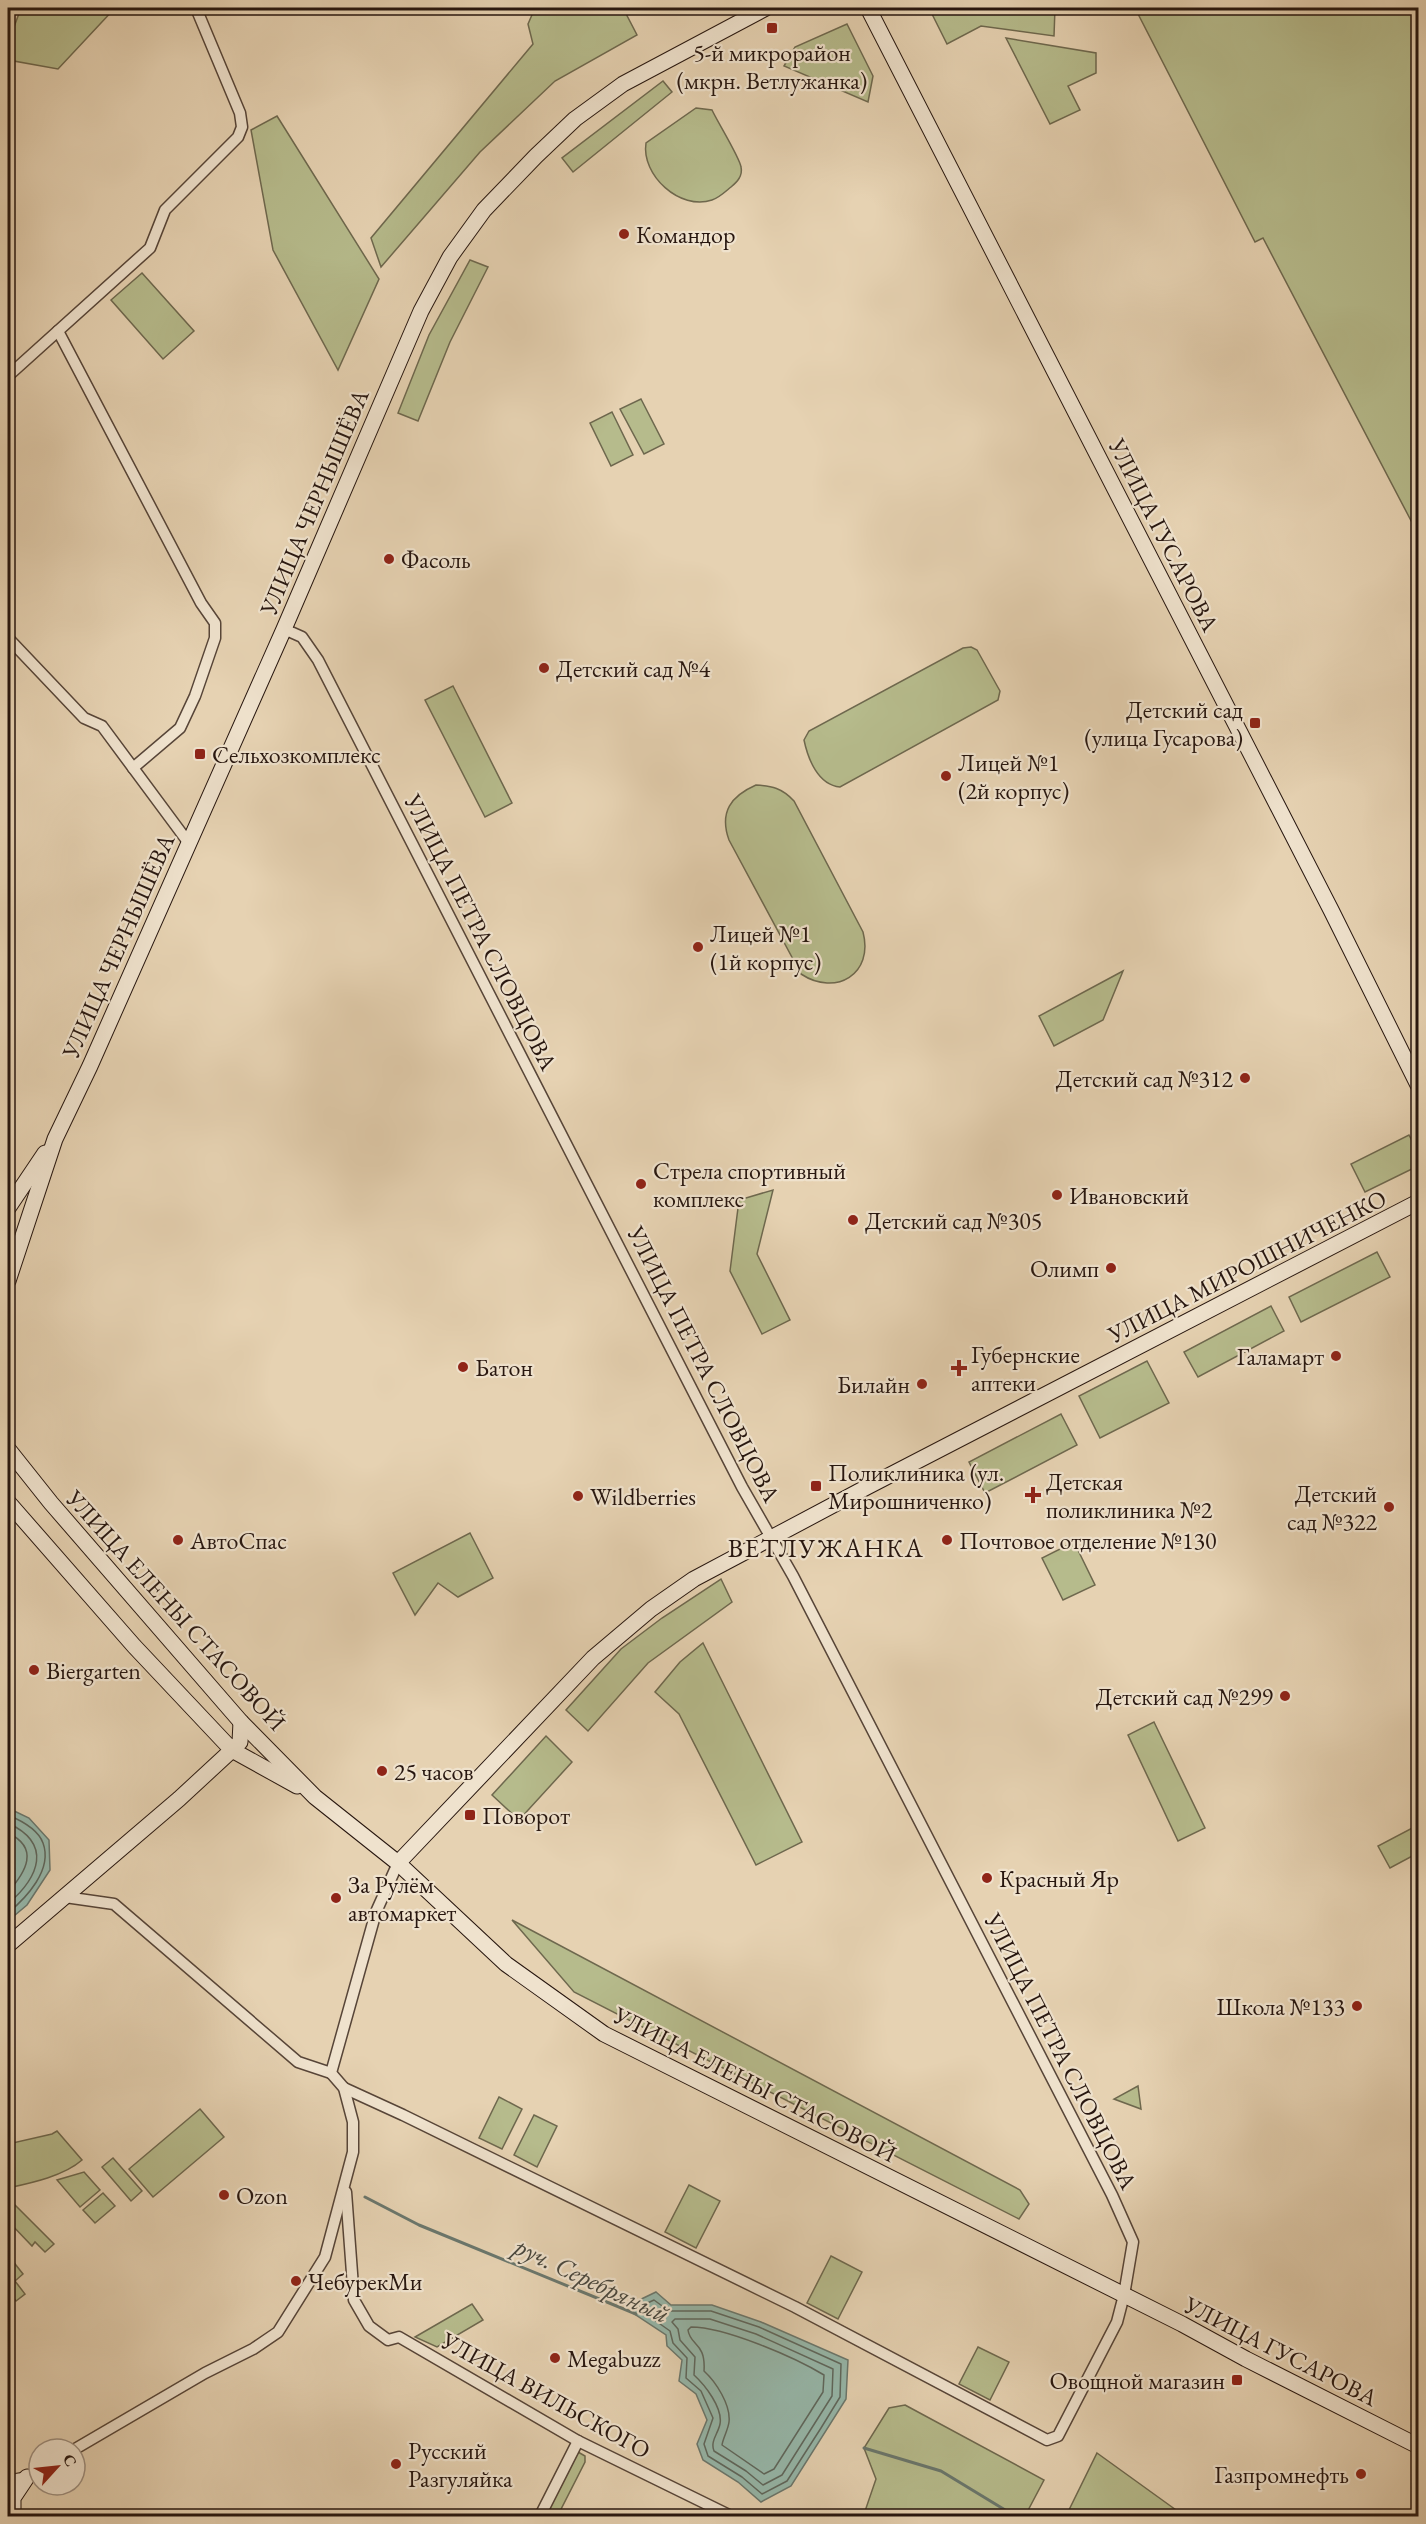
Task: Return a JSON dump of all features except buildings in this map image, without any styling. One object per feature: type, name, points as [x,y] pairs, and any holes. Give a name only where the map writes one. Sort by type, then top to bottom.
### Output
[{"type":"street","points":[[8,376],[150,248],[165,210],[238,137],[242,127],[240,113],[196,8]]},
{"type":"street","name":"УЛИЦА ЧЕРНЫШЁВА","points":[[9,1276],[55,1138],[95,1055],[284,629],[421,311],[450,257],[484,210],[567,126],[622,84],[766,8]]},
{"type":"street","name":"УЛИЦА ГУСАРОВА","points":[[868,8],[1327,900],[1419,1084]]},
{"type":"street","points":[[58,331],[201,603],[215,623],[215,638],[195,696],[180,728],[133,768]]},
{"type":"street","name":"УЛИЦА ПЕТРА СЛОВЦОВА","points":[[284,629],[302,637],[318,660],[770,1539],[808,1606],[1112,2195],[1132,2242],[1124,2295],[1117,2322],[1058,2436],[1047,2440],[804,2312],[423,2124],[344,2088]]},
{"type":"street","points":[[8,638],[84,718],[102,726],[188,842]]},
{"type":"street","name":"УЛИЦА ЧЕРНЫШЁВА","points":[[8,1208],[55,1138]]},
{"type":"street","name":"УЛИЦА МИРОШНИЧЕНКО","points":[[398,1863],[593,1658],[651,1609],[694,1579],[1419,1202]]},
{"type":"street","name":"УЛИЦА ЧЕРНЫШЁВА","points":[[8,1240],[15,1250],[9,1276]]},
{"type":"street","name":"УЛИЦА ЕЛЕНЫ СТАСОВОЙ","points":[[8,1449],[51,1503],[241,1722],[315,1797],[398,1863],[506,1964],[604,2034],[1124,2295]]},
{"type":"street","name":"УЛИЦА ЕЛЕНЫ СТАСОВОЙ","points":[[8,1502],[134,1646],[232,1750],[315,1797]]},
{"type":"street","points":[[8,1945],[179,1799],[232,1750],[240,1742],[241,1722]]},
{"type":"street","points":[[331,2073],[376,1912],[398,1863]]},
{"type":"street","points":[[65,1897],[114,1904],[298,2062],[331,2073],[344,2088],[353,2121],[353,2152],[326,2257],[278,2332],[253,2349],[176,2389],[87,2442]]},
{"type":"street","name":"УЛИЦА ВИЛЬСКОГО","points":[[346,2186],[354,2300],[369,2326],[388,2340],[399,2337],[578,2441],[731,2517]]},
{"type":"street","name":"УЛИЦА ГУСАРОВА","points":[[1124,2295],[1419,2446]]},
{"type":"street","points":[[540,2517],[578,2441]]},
{"type":"street","points":[[8,2481],[27,2476]]},
{"type":"street","points":[[13,2517],[14,2498],[27,2482]]},
{"type":"street","points":[[8,2505],[13,2517]]},
{"type":"green space","points":[[21,8],[115,8],[58,69],[14,61],[14,27]]},
{"type":"green space","points":[[535,8],[623,8],[637,35],[555,81],[480,152],[381,267],[371,238],[533,44],[528,24]]},
{"type":"green space","points":[[929,8],[1055,8],[1054,36],[981,26],[947,44]]},
{"type":"green space","points":[[1135,8],[1418,8],[1418,534],[1263,238],[1255,242]]},
{"type":"green space","points":[[847,24],[873,76],[868,102],[784,66],[795,47]]},
{"type":"green space","points":[[1006,38],[1096,53],[1096,73],[1068,86],[1080,110],[1050,124]]},
{"type":"green space","points":[[663,81],[672,92],[573,172],[562,158]]},
{"type":"green space","points":[[696,108],[712,110],[740,162],[741,170],[737,181],[717,198],[700,202],[687,200],[665,188],[656,178],[646,155],[646,143]]},
{"type":"green space","points":[[277,116],[379,279],[338,370],[273,250],[251,130]]},
{"type":"green space","points":[[470,260],[488,267],[450,342],[418,421],[398,413],[429,335]]},
{"type":"green space","points":[[142,273],[194,331],[163,359],[111,300]]},
{"type":"green space","points":[[641,399],[664,444],[644,454],[620,409]]},
{"type":"green space","points":[[612,412],[633,455],[611,466],[590,423]]},
{"type":"green space","points":[[971,647],[977,650],[1000,691],[998,700],[840,787],[826,781],[815,770],[804,740],[809,731],[963,648]]},
{"type":"green space","points":[[453,686],[512,803],[485,817],[425,700]]},
{"type":"green space","points":[[756,785],[776,789],[794,801],[863,932],[865,947],[863,960],[857,970],[839,982],[814,981],[801,974],[729,840],[725,821],[729,806],[740,794]]},
{"type":"green space","points":[[1123,971],[1103,1020],[1054,1046],[1039,1016]]},
{"type":"green space","points":[[1409,1135],[1418,1153],[1418,1166],[1365,1192],[1351,1164]]},
{"type":"green space","points":[[773,1190],[757,1254],[790,1320],[762,1334],[730,1271],[739,1200]]},
{"type":"green space","points":[[1377,1252],[1390,1277],[1301,1322],[1289,1297]]},
{"type":"green space","points":[[1271,1306],[1284,1331],[1198,1377],[1184,1352]]},
{"type":"green space","points":[[1147,1361],[1169,1403],[1100,1438],[1079,1396]]},
{"type":"green space","points":[[1061,1414],[1077,1445],[985,1493],[969,1462]]},
{"type":"green space","points":[[470,1533],[493,1578],[458,1597],[438,1583],[415,1615],[393,1573]]},
{"type":"green space","points":[[1074,1542],[1095,1585],[1063,1600],[1042,1558]]},
{"type":"green space","points":[[721,1579],[732,1602],[648,1663],[588,1731],[566,1710],[621,1649],[662,1618]]},
{"type":"green space","points":[[703,1643],[802,1842],[756,1865],[679,1714],[655,1692],[680,1662]]},
{"type":"green space","points":[[1154,1722],[1205,1828],[1178,1841],[1128,1735]]},
{"type":"green space","points":[[546,1736],[572,1762],[519,1820],[492,1795]]},
{"type":"green space","points":[[1418,1825],[1418,1853],[1390,1868],[1378,1846]]},
{"type":"green space","points":[[512,1920],[1020,2190],[1029,2204],[1019,2219],[574,1992]]},
{"type":"green space","points":[[1138,2086],[1141,2109],[1114,2099]]},
{"type":"green space","points":[[499,2097],[522,2109],[502,2149],[479,2138]]},
{"type":"green space","points":[[200,2109],[224,2137],[153,2197],[129,2169]]},
{"type":"green space","points":[[534,2115],[557,2126],[537,2167],[514,2155]]},
{"type":"green space","points":[[57,2131],[82,2160],[57,2175],[8,2188],[8,2144]]},
{"type":"green space","points":[[113,2158],[142,2191],[131,2201],[102,2167]]},
{"type":"green space","points":[[84,2172],[100,2190],[80,2207],[57,2180]]},
{"type":"green space","points":[[689,2185],[720,2201],[696,2248],[665,2232]]},
{"type":"green space","points":[[103,2193],[115,2206],[95,2223],[83,2210]]},
{"type":"green space","points":[[11,2201],[54,2244],[45,2252],[35,2242],[32,2246],[8,2221],[8,2204]]},
{"type":"green space","points":[[8,2255],[23,2274],[15,2281],[25,2294],[16,2301],[8,2291]]},
{"type":"green space","points":[[831,2256],[862,2272],[838,2319],[807,2303]]},
{"type":"green space","points":[[472,2304],[483,2320],[437,2347],[415,2337]]},
{"type":"green space","points":[[978,2347],[1009,2362],[990,2400],[959,2384]]},
{"type":"green space","points":[[905,2405],[1044,2480],[1025,2516],[868,2516],[864,2514],[876,2479],[864,2448],[889,2408]]},
{"type":"green space","points":[[578,2452],[585,2456],[585,2462],[558,2515],[548,2512]]},
{"type":"green space","points":[[1097,2453],[1183,2515],[1184,2516],[1066,2516]]},
{"type":"water","points":[[8,1808],[29,1818],[49,1840],[50,1870],[27,1905],[8,1921]]},
{"type":"water","points":[[656,2292],[671,2305],[712,2305],[761,2322],[848,2360],[846,2399],[791,2486],[761,2502],[738,2482],[703,2460],[697,2444],[707,2420],[696,2394],[679,2381],[682,2360],[667,2346],[666,2335],[633,2313],[633,2303]]},
{"type":"waterway","name":"руч. Серебряный","points":[[365,2197],[419,2225],[636,2314]]},
{"type":"waterway","name":"руч. Серебряный","points":[[864,2448],[941,2471],[1015,2516]]},
{"type":"place","name":"5-й микрорайон (мкрн. Ветлужанка)","points":[[772,28]]},
{"type":"place","name":"Командор","points":[[624,234]]},
{"type":"place","name":"Фасоль","points":[[389,559]]},
{"type":"place","name":"Детский сад №4","points":[[544,668]]},
{"type":"place","name":"Детский сад (улица Гусарова)","points":[[1255,723]]},
{"type":"place","name":"Сельхозкомплекс","points":[[200,754]]},
{"type":"place","name":"Лицей №1 (2й корпус)","points":[[946,776]]},
{"type":"place","name":"Лицей №1 (1й корпус)","points":[[698,947]]},
{"type":"place","name":"Детский сад №312","points":[[1245,1078]]},
{"type":"place","name":"Стрела спортивный комплекс","points":[[641,1184]]},
{"type":"place","name":"Ивановский","points":[[1057,1195]]},
{"type":"place","name":"Детский сад №305","points":[[853,1220]]},
{"type":"place","name":"Олимп","points":[[1111,1268]]},
{"type":"place","name":"Галамарт","points":[[1336,1356]]},
{"type":"place","name":"Батон","points":[[463,1367]]},
{"type":"place","name":"Губернские аптеки","points":[[959,1368]]},
{"type":"place","name":"Билайн","points":[[922,1384]]},
{"type":"place","name":"Поликлиника (ул. Мирошниченко)","points":[[816,1486]]},
{"type":"place","name":"Детская поликлиника №2","points":[[1033,1495]]},
{"type":"place","name":"Wildberries","points":[[578,1496]]},
{"type":"place","name":"Детский сад №322","points":[[1389,1507]]},
{"type":"place","name":"АвтоСпас","points":[[178,1540]]},
{"type":"place","name":"Почтовое отделение №130","points":[[947,1540]]},
{"type":"place","name":"Biergarten","points":[[34,1670]]},
{"type":"place","name":"Детский сад №299","points":[[1285,1696]]},
{"type":"place","name":"25 часов","points":[[382,1771]]},
{"type":"place","name":"Поворот","points":[[470,1815]]},
{"type":"place","name":"Красный Яр","points":[[987,1878]]},
{"type":"place","name":"За Рулём автомаркет","points":[[336,1898]]},
{"type":"place","name":"Школа №133","points":[[1357,2006]]},
{"type":"place","name":"Ozon","points":[[224,2195]]},
{"type":"place","name":"ЧебурекМи","points":[[296,2281]]},
{"type":"place","name":"Megabuzz","points":[[555,2358]]},
{"type":"place","name":"Овощной магазин","points":[[1237,2380]]},
{"type":"place","name":"Русский Разгуляйка","points":[[396,2464]]},
{"type":"place","name":"Газпромнефть","points":[[1361,2474]]},
{"type":"district","name":"ВЕТЛУЖАНКА","points":[[826,1548]]}]
